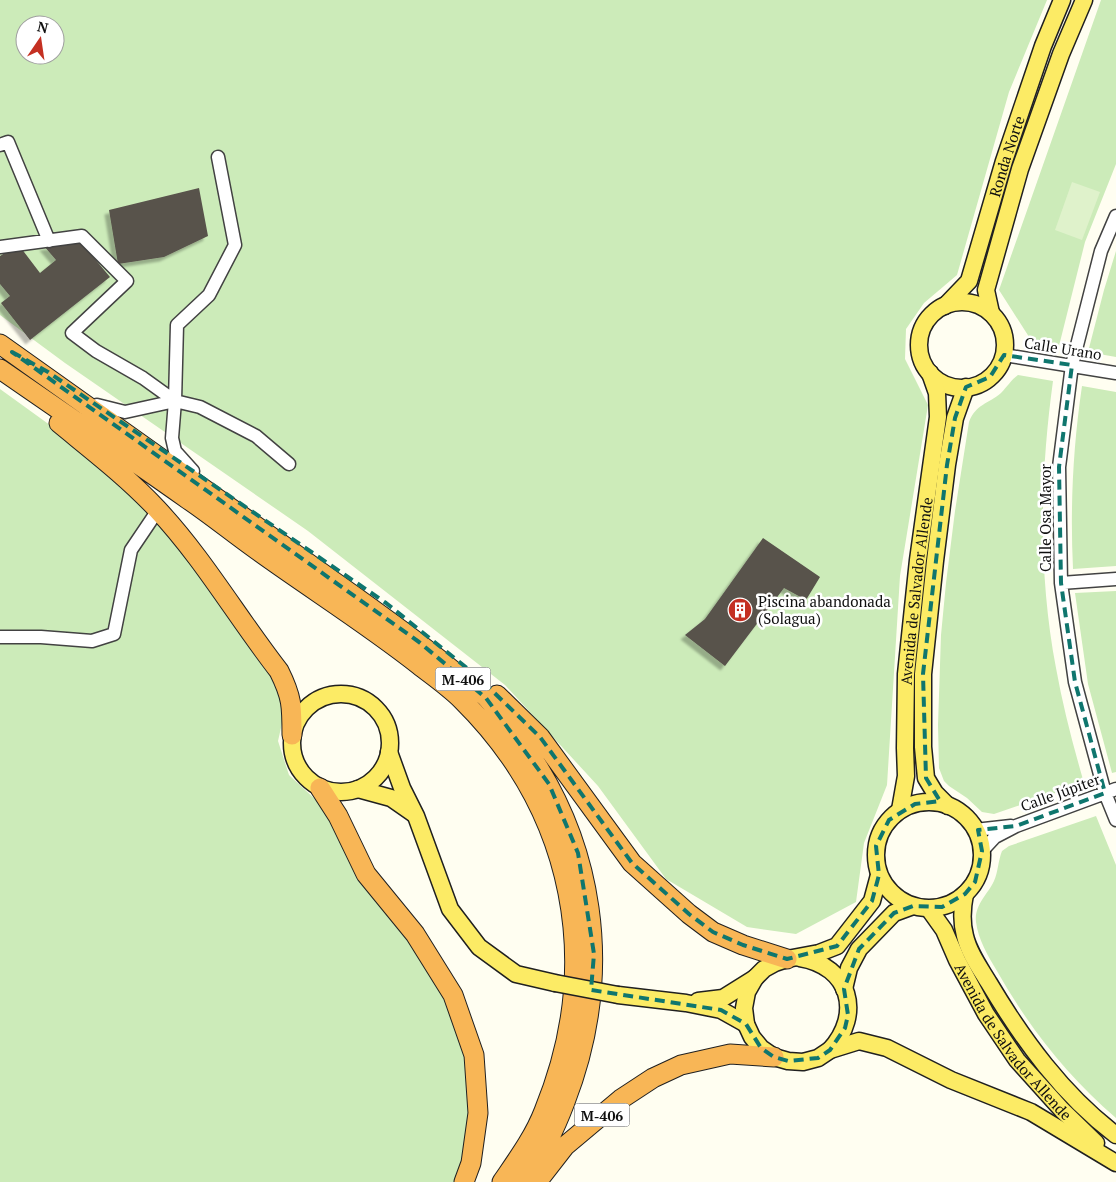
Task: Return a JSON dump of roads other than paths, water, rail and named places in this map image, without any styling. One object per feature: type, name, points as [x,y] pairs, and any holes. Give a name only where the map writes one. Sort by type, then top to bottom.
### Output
[{"type":"highway","points":[[6,348],[48,372],[386,603],[478,676],[540,737],[632,863],[689,914],[713,932],[743,945],[792,958]]},
{"type":"highway","name":"M-406","points":[[6,348],[419,642],[486,698],[530,753],[549,784],[578,853],[586,886],[594,954],[590,1014],[576,1073],[559,1118],[538,1162],[523,1182]]},
{"type":"highway","name":"M-406","points":[[0,369],[189,499],[262,554],[399,650],[460,698],[496,738],[521,771],[543,813],[568,887],[573,921],[574,973],[572,1011],[561,1064],[543,1113],[522,1153],[502,1182]]},
{"type":"highway","points":[[0,379],[41,409],[126,478],[158,510],[194,553],[279,670],[287,687],[292,705],[292,735]]},
{"type":"highway","points":[[320,788],[338,816],[366,874],[414,934],[453,995],[474,1055],[478,1113],[471,1163],[464,1182]]},
{"type":"highway","name":"M-406","points":[[537,1182],[565,1146],[621,1099],[653,1078],[681,1066],[730,1054],[774,1056]]},
{"type":"main road","name":"Ronda Norte","points":[[945,306],[969,281],[1007,152],[1043,46],[1062,0]]},
{"type":"main road","name":"Ronda Norte","points":[[991,313],[986,290],[1020,169],[1061,54],[1084,0]]},
{"type":"main road","points":[[956,302],[969,302],[981,306],[991,313],[999,322],[1004,332],[1004,355],[999,367],[990,377],[979,384],[966,387],[940,382],[930,373],[921,355],[920,336],[925,323],[934,313],[956,302]]},
{"type":"main road","name":"Avenida de Salvador Allende","points":[[900,810],[906,776],[906,674],[918,560],[938,417],[937,393],[930,373]]},
{"type":"main road","name":"Avenida de Salvador Allende","points":[[948,806],[935,793],[926,778],[923,747],[923,674],[947,465],[955,418],[966,387]]},
{"type":"main road","points":[[389,752],[383,768],[372,781],[358,789],[332,792],[320,788],[307,778],[297,766],[292,751],[292,735],[297,720],[306,708],[319,699],[334,695],[349,695],[364,700],[376,709],[385,722],[389,736],[389,752],[402,788],[416,816],[450,909],[478,947],[516,974],[618,995],[686,1003],[721,1010],[746,1024]]},
{"type":"main road","points":[[358,789],[391,798],[416,816]]},
{"type":"main road","points":[[844,989],[849,968],[859,950],[894,913],[921,907],[942,907],[954,902],[965,894],[975,882],[981,867],[982,851],[975,830],[959,811],[932,802],[915,804],[900,810],[880,832],[876,846],[876,861],[879,875],[887,889],[899,899],[921,907]]},
{"type":"main road","points":[[686,1003],[723,998],[755,978],[774,963],[820,953],[837,946],[872,901],[879,875]]},
{"type":"main road","name":"Avenida de Salvador Allende","points":[[965,894],[961,916],[965,937],[974,958],[1009,1017],[1032,1049],[1064,1086],[1103,1125],[1116,1134]]},
{"type":"main road","name":"Avenida de Salvador Allende","points":[[921,907],[944,930],[957,960],[986,1014],[1017,1060],[1062,1110],[1101,1148],[1116,1158]]},
{"type":"main road","points":[[755,978],[747,992],[744,1008],[746,1024],[752,1037],[761,1048],[774,1056],[788,1061],[803,1062],[818,1058],[830,1050],[846,1028],[848,1002],[844,989],[836,976],[826,967],[812,960],[792,958]]},
{"type":"main road","points":[[830,1050],[859,1041],[887,1048],[951,1080],[1031,1112],[1116,1163]]},
{"type":"street","points":[[0,146],[8,142],[49,241]]},
{"type":"street","points":[[193,471],[175,451],[172,438],[177,325],[209,294],[235,245],[218,157]]},
{"type":"street","name":"Calle Osa Mayor","points":[[1116,216],[1102,251],[1072,365],[1060,467],[1061,583],[1075,682],[1110,791],[1116,820]]},
{"type":"street","points":[[0,248],[82,236],[127,281],[72,333],[96,351],[143,378],[175,401],[200,407],[256,436],[289,464]]},
{"type":"street","name":"Calle Urano","points":[[1004,355],[1116,373]]},
{"type":"street","points":[[97,405],[125,412],[175,401]]},
{"type":"street","points":[[0,637],[92,640],[114,634],[131,550],[158,510]]},
{"type":"street","points":[[1061,583],[1116,579]]},
{"type":"street","name":"Calle Júpiter","points":[[982,851],[995,837],[1016,826],[1110,791]]},
{"type":"street","name":"Calle Júpiter","points":[[975,830],[1016,826]]},
{"type":"place","name":"Piscina abandonada (Solagua)","points":[[740,610]]}]
